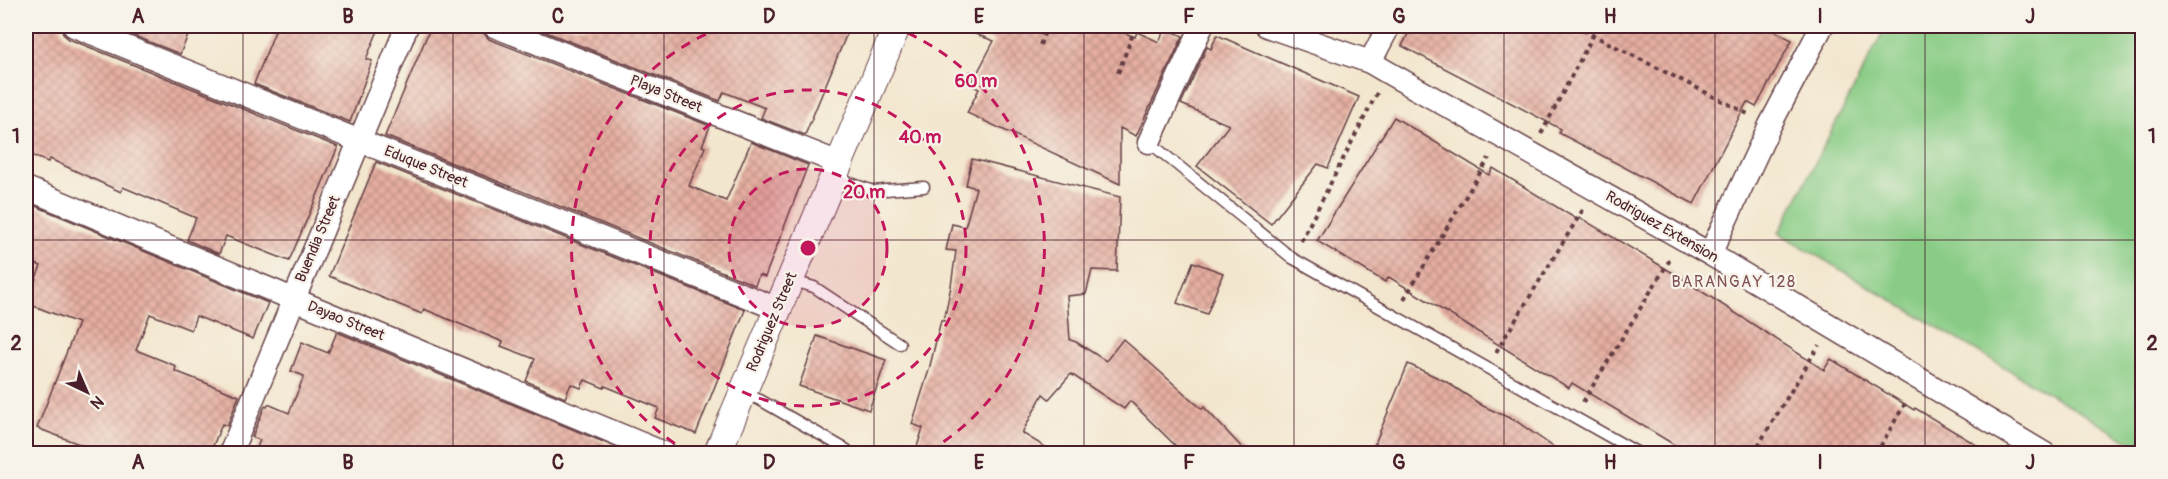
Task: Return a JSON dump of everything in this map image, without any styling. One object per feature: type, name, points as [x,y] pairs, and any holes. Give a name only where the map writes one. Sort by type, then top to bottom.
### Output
[{"type":"street","name":"Eduque Street","points":[[74,26],[778,309]]},
{"type":"street","name":"Buendia Street","points":[[230,453],[407,26]]},
{"type":"street","name":"Playa Street","points":[[494,26],[836,170]]},
{"type":"street","name":"Rodriguez Street","points":[[717,453],[897,26]]},
{"type":"street","points":[[1149,142],[1202,26]]},
{"type":"street","name":"Rodriguez Extension","points":[[1267,26],[1378,67],[1710,254],[2045,453]]},
{"type":"street","points":[[1378,67],[1389,26]]},
{"type":"street","points":[[1710,254],[1770,125],[1822,26]]},
{"type":"street","name":"Dayao Street","points":[[26,188],[666,453]]},
{"type":"lane","points":[[1149,142],[1292,258],[1640,453]]},
{"type":"lane","points":[[836,170],[873,191],[924,187]]},
{"type":"lane","points":[[790,280],[814,287],[900,344]]},
{"type":"lane","points":[[743,393],[760,400],[847,450]]},
{"type":"path","points":[[1041,45],[1047,26]]},
{"type":"path","points":[[1118,74],[1136,26]]},
{"type":"path","points":[[1575,26],[1770,125]]},
{"type":"path","points":[[1532,153],[1598,26]]},
{"type":"path","points":[[1292,258],[1378,67]]},
{"type":"path","points":[[1404,299],[1502,137]]},
{"type":"path","points":[[1496,352],[1596,190]]},
{"type":"path","points":[[1582,404],[1682,239]]},
{"type":"path","points":[[1753,453],[1830,326]]},
{"type":"path","points":[[1876,453],[1920,379]]},
{"type":"green space","points":[[1886,26],[2142,26],[2142,449],[1779,233]]},
{"type":"building","points":[[26,26],[61,26],[63,34],[69,39],[338,147],[289,261],[226,236],[219,254],[187,240],[196,218],[123,187],[121,192],[50,159],[48,162],[26,153]]},
{"type":"building","points":[[109,26],[192,26],[180,54]]},
{"type":"building","points":[[277,26],[380,26],[366,59],[372,61],[350,122],[254,84]]},
{"type":"building","points":[[431,26],[471,26],[481,30],[489,39],[710,126],[702,146],[705,147],[689,186],[726,201],[751,142],[808,165],[765,277],[759,275],[755,285],[385,136]]},
{"type":"building","points":[[543,26],[850,26],[805,135],[761,118],[765,108],[724,92],[720,101],[541,30]]},
{"type":"building","points":[[959,26],[1106,26],[1135,37],[1137,32],[1159,42],[1165,28],[1183,36],[1136,136],[1120,128],[1120,184],[967,113],[979,89],[971,85],[994,41],[959,28]]},
{"type":"building","points":[[1412,26],[1765,26],[1792,40],[1756,107],[1747,102],[1694,204],[1559,133],[1561,129],[1402,46]]},
{"type":"building","points":[[1217,35],[1359,97],[1328,168],[1318,164],[1271,224],[1197,166],[1229,125],[1181,104],[1207,47],[1211,49]]},
{"type":"building","points":[[1394,117],[1489,175],[1493,168],[1578,220],[1579,217],[1673,273],[1824,370],[1831,359],[1990,453],[1688,453],[1572,383],[1569,388],[1389,277],[1385,282],[1317,241]]},
{"type":"building","points":[[972,159],[1120,197],[1117,271],[1092,270],[1086,294],[1067,296],[1070,340],[1106,361],[1123,339],[1202,409],[1204,407],[1247,453],[1183,453],[1130,401],[1124,409],[1071,374],[1049,399],[1043,394],[1022,433],[1055,453],[915,453],[923,428],[912,424],[929,370],[941,320],[944,321],[951,286],[956,251],[946,250],[952,224],[965,227],[976,188],[966,185]]},
{"type":"building","points":[[376,162],[745,310],[696,434],[655,418],[659,408],[585,380],[581,388],[571,384],[565,398],[526,381],[535,359],[501,346],[503,342],[424,309],[422,314],[329,276]]},
{"type":"building","points":[[26,202],[268,303],[253,339],[196,316],[191,330],[150,314],[136,350],[176,366],[175,371],[239,396],[227,426],[222,424],[210,453],[103,453],[37,428],[78,323],[26,303],[41,266],[26,260]]},
{"type":"building","points":[[1193,262],[1223,273],[1207,314],[1177,303]]},
{"type":"building","points":[[337,332],[630,453],[255,453],[260,440],[252,437],[265,406],[267,407],[268,404],[289,413],[304,376],[291,371],[302,342],[328,353]]},
{"type":"building","points":[[817,336],[886,360],[869,410],[799,386]]},
{"type":"building","points":[[1408,364],[1445,381],[1483,406],[1516,421],[1562,453],[1371,453]]},
{"type":"district","name":"BARANGAY 128","points":[[1734,282]]}]
